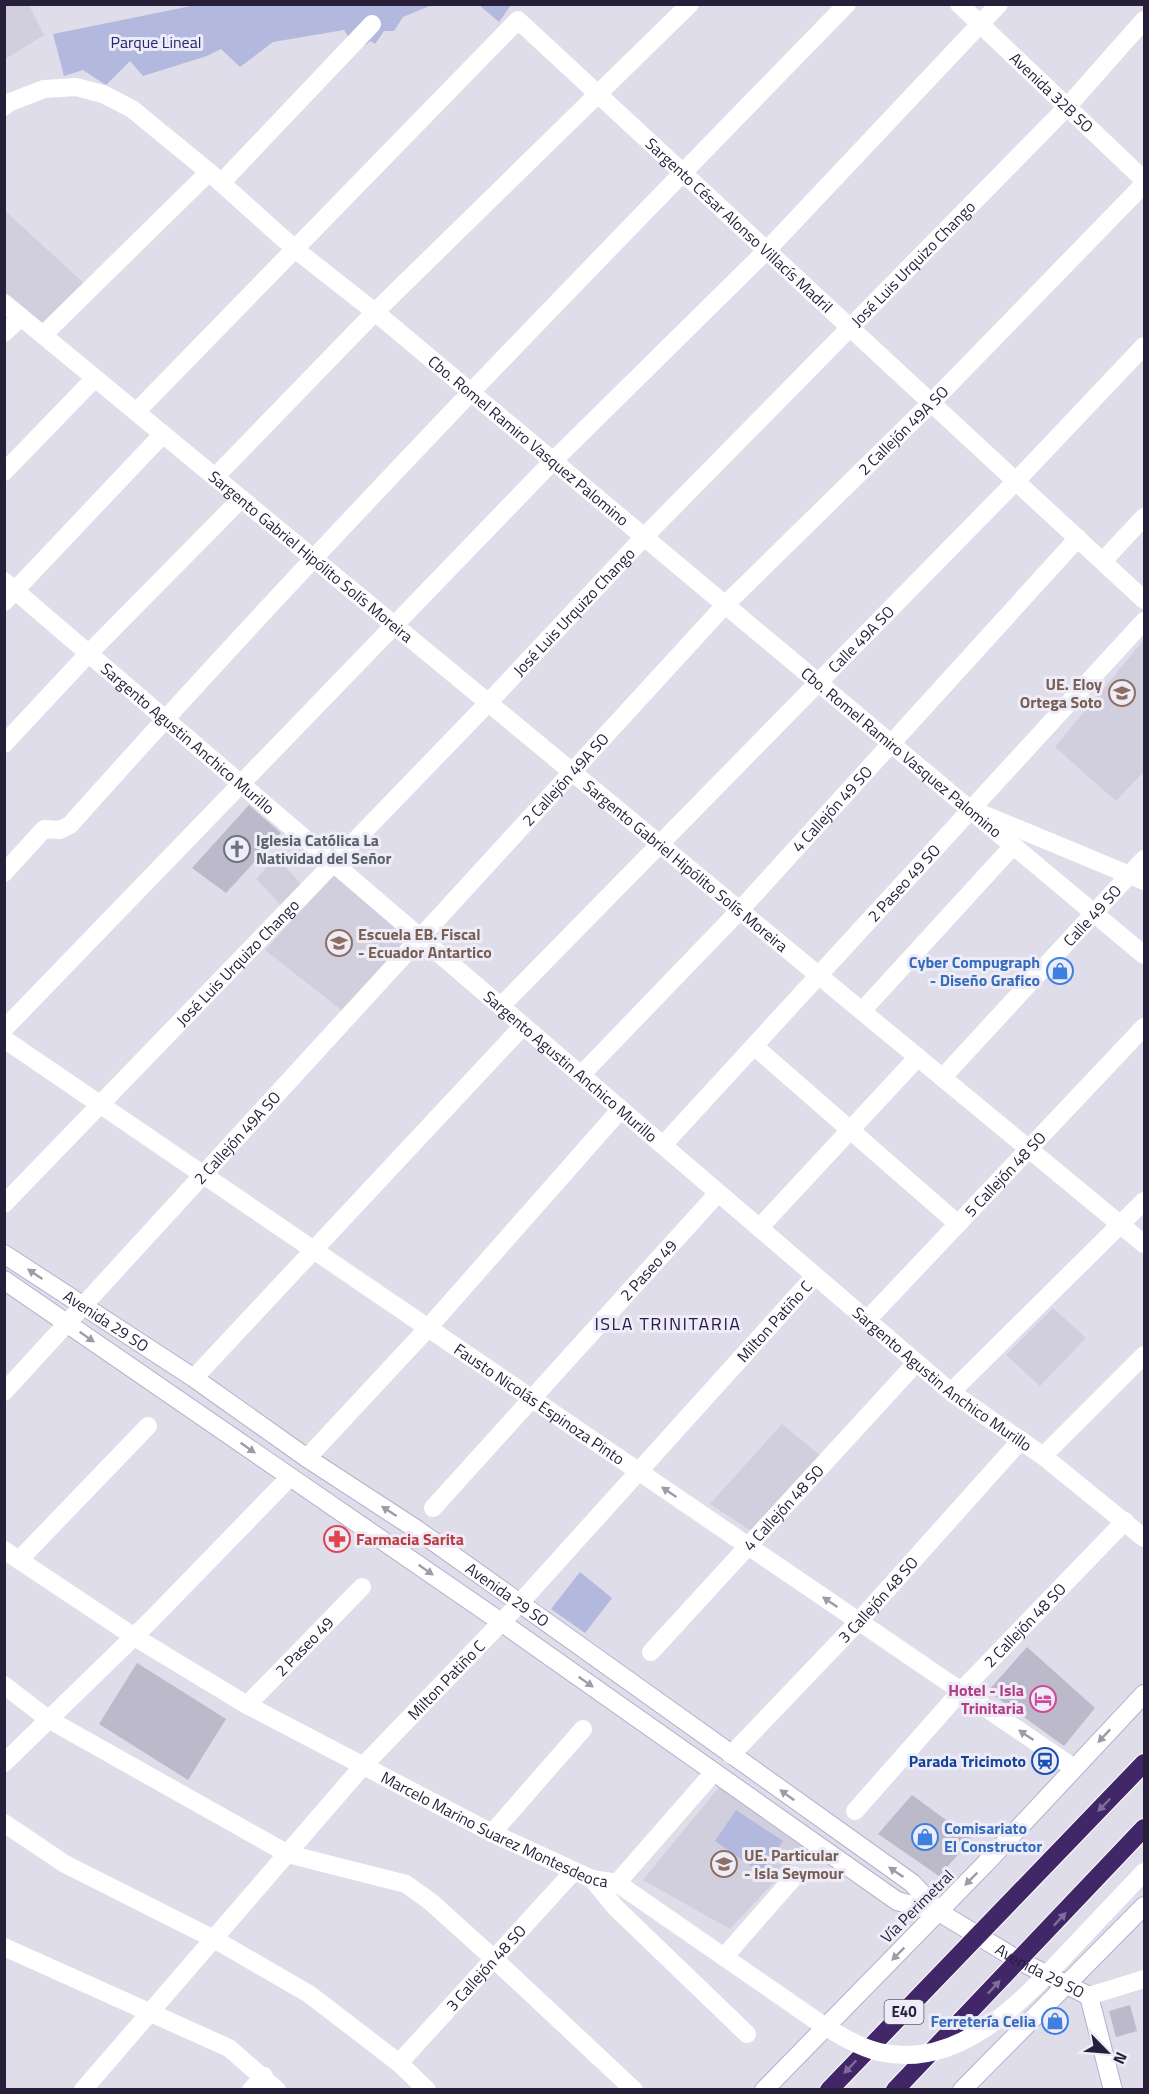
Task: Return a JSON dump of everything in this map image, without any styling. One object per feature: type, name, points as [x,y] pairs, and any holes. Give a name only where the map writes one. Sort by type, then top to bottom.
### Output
[{"type":"highway","name":"E40","points":[[828,2090],[1144,1763]]},
{"type":"highway","points":[[895,2090],[1144,1828]]},
{"type":"street","points":[[215,477],[375,312],[597,92],[690,4]]},
{"type":"street","points":[[4,873],[44,828],[60,831],[70,825],[165,718],[470,392],[847,4]]},
{"type":"street","name":"Avenida 32B SO","points":[[959,4],[1144,182]]},
{"type":"street","points":[[4,1029],[397,626],[553,461],[767,250],[999,4]]},
{"type":"street","name":"Sargento César Alonso Villacís Madril","points":[[296,250],[518,20],[1144,600]]},
{"type":"street","name":"José Luis Urquizo Chango","points":[[4,1204],[488,703],[644,537],[1067,107],[1144,20]]},
{"type":"street","points":[[43,335],[215,178],[372,24]]},
{"type":"street","name":"Cbo. Romel Ramiro Vasquez Palomino","points":[[4,107],[8,103],[44,89],[76,87],[103,94],[132,109],[296,250],[375,312],[1144,955]]},
{"type":"street","name":"2 Callejón 49A SO","points":[[4,1392],[419,936],[725,605],[931,403],[1144,182]]},
{"type":"street","points":[[136,412],[296,250]]},
{"type":"street","name":"Sargento Gabriel Hipólito Solís Moreira","points":[[4,303],[1144,1244]]},
{"type":"street","points":[[4,333],[21,317]]},
{"type":"street","name":"Calle 49A SO","points":[[501,1006],[817,681],[1016,481],[1144,346]]},
{"type":"street","points":[[4,472],[95,378]]},
{"type":"street","points":[[8,591],[163,434]]},
{"type":"street","points":[[4,744],[89,653],[241,499]]},
{"type":"street","points":[[1102,561],[1144,517]]},
{"type":"street","name":"4 Callejón 49 SO","points":[[581,1075],[740,910],[1078,538]]},
{"type":"street","name":"Sargento Agustin Anchico Murillo","points":[[8,591],[89,653],[916,1363],[951,1392],[1043,1456],[1137,1528]]},
{"type":"street","name":"2 Paseo 49 SO","points":[[663,1145],[820,977],[969,809],[1144,621]]},
{"type":"street","points":[[969,809],[1138,878]]},
{"type":"street","points":[[862,1011],[1013,846]]},
{"type":"street","name":"Calle 49 SO","points":[[943,1077],[1094,914],[1138,878],[1144,860]]},
{"type":"street","points":[[194,1378],[523,1026]]},
{"type":"street","name":"5 Callejón 48 SO","points":[[867,1320],[1031,1150],[1144,1027]]},
{"type":"street","name":"Fausto Nicolás Espinoza Pinto","points":[[4,1039],[1074,1768]]},
{"type":"street","points":[[754,1046],[958,1224]]},
{"type":"street","points":[[759,1228],[918,1057]]},
{"type":"street","points":[[307,1458],[428,1328],[621,1109]]},
{"type":"street","name":"2 Paseo 49","points":[[433,1508],[718,1193]]},
{"type":"street","points":[[951,1392],[1144,1200]]},
{"type":"street","name":"Avenida 29 SO","points":[[4,1254],[194,1378],[307,1458],[416,1529],[912,1883],[939,1912]]},
{"type":"street","name":"Milton Patiño C","points":[[83,2090],[362,1767],[519,1604],[815,1276]]},
{"type":"street","name":"Avenida 29 SO","points":[[4,1280],[501,1622],[897,1901],[939,1912],[1018,1960],[1089,1996],[1113,2090]]},
{"type":"street","points":[[1043,1456],[1144,1355]]},
{"type":"street","name":"4 Callejón 48 SO","points":[[651,1652],[916,1363]]},
{"type":"street","points":[[12,1555],[148,1426]]},
{"type":"street","name":"3 Callejón 48 SO","points":[[731,1755],[859,1621],[1021,1440]]},
{"type":"street","points":[[4,1762],[133,1636],[290,1477]]},
{"type":"street","name":"2 Callejón 48 SO","points":[[855,1810],[961,1691],[1137,1528]]},
{"type":"street","name":"Marcelo Marino Suarez Montesdeoca","points":[[12,1555],[133,1636],[247,1705],[492,1833],[592,1879],[617,1883],[821,2024],[851,2041],[879,2051],[898,2054],[921,2053],[964,2040],[1010,2010],[1041,1981],[1144,1872]]},
{"type":"street","name":"2 Paseo 49","points":[[247,1705],[362,1587]]},
{"type":"street","points":[[4,1685],[48,1719],[288,1854],[406,1884],[430,1902],[493,1958],[634,2090]]},
{"type":"street","name":"Vía Perimetral","points":[[764,2090],[939,1912],[1144,1694]]},
{"type":"street","points":[[492,1833],[583,1729]]},
{"type":"street","points":[[617,1883],[714,1772]]},
{"type":"street","points":[[4,1823],[65,1864],[214,1939],[309,1994],[399,2063],[427,2090]]},
{"type":"street","name":"3 Callejón 48 SO","points":[[399,2063],[574,1871]]},
{"type":"street","points":[[724,1957],[795,1876]]},
{"type":"street","points":[[592,1879],[616,1908],[747,2034]]},
{"type":"street","points":[[962,2090],[1065,1983],[1144,1906]]},
{"type":"street","points":[[4,1947],[229,2048],[264,2076],[277,2090]]},
{"type":"street","points":[[1089,1996],[1144,1979]]},
{"type":"street","points":[[251,2090],[264,2076]]},
{"type":"shaded area","points":[[5,4],[29,5],[44,35],[5,59]]},
{"type":"shaded area","points":[[4,210],[87,286],[46,329],[5,297]]},
{"type":"shaded area","name":"UE. Eloy Ortega Soto","points":[[1144,640],[1144,771],[1116,801],[1055,747]]},
{"type":"shaded area","points":[[276,857],[301,884],[282,906],[256,879]]},
{"type":"shaded area","name":"Escuela EB. Fiscal - Ecuador Antartico","points":[[336,873],[412,937],[345,1013],[265,950]]},
{"type":"shaded area","points":[[1053,1308],[1086,1338],[1040,1386],[1006,1355]]},
{"type":"shaded area","points":[[782,1424],[821,1456],[754,1533],[710,1504]]},
{"type":"shaded area","name":"UE. Particular - Isla Seymour","points":[[720,1786],[807,1847],[730,1929],[643,1880]]},
{"type":"green space","name":"Parque Lineal","points":[[196,5],[432,5],[403,17],[394,31],[384,31],[375,44],[371,41],[365,45],[350,39],[344,30],[273,42],[240,67],[221,49],[207,56],[143,76],[130,61],[106,85],[83,70],[64,76],[53,34]]},
{"type":"green space","points":[[479,5],[511,5],[499,22]]},
{"type":"green space","points":[[580,1572],[612,1598],[585,1633],[551,1609]]},
{"type":"green space","points":[[736,1810],[783,1841],[761,1873],[715,1841]]},
{"type":"building","name":"Iglesia Católica La Natividad del Señor","points":[[249,805],[281,833],[226,893],[192,868]]},
{"type":"building","name":"Hotel - Isla Trinitaria","points":[[1027,1647],[1095,1708],[1064,1746],[988,1691]]},
{"type":"building","points":[[137,1663],[226,1719],[188,1780],[99,1724]]},
{"type":"building","name":"Comisariato El Constructor","points":[[912,1795],[972,1839],[939,1876],[878,1834]]},
{"type":"building","points":[[1130,2005],[1137,2031],[1116,2037],[1109,2011]]},
{"type":"place","name":"UE. Eloy Ortega Soto","points":[[1122,693]]},
{"type":"place","name":"Iglesia Católica La Natividad del Señor","points":[[237,849]]},
{"type":"place","name":"Escuela EB. Fiscal - Ecuador Antartico","points":[[339,943]]},
{"type":"place","name":"Cyber Compugraph - Diseño Grafico","points":[[1060,971]]},
{"type":"place","name":"Farmacia Sarita","points":[[337,1539]]},
{"type":"place","name":"Hotel - Isla Trinitaria","points":[[1043,1699]]},
{"type":"place","name":"Parada Tricimoto","points":[[1045,1761]]},
{"type":"place","name":"Comisariato El Constructor","points":[[925,1837]]},
{"type":"place","name":"UE. Particular - Isla Seymour","points":[[724,1864]]},
{"type":"place","name":"Ferretería Celia","points":[[1055,2021]]},
{"type":"district","name":"ISLA TRINITARIA","points":[[668,1324]]}]
